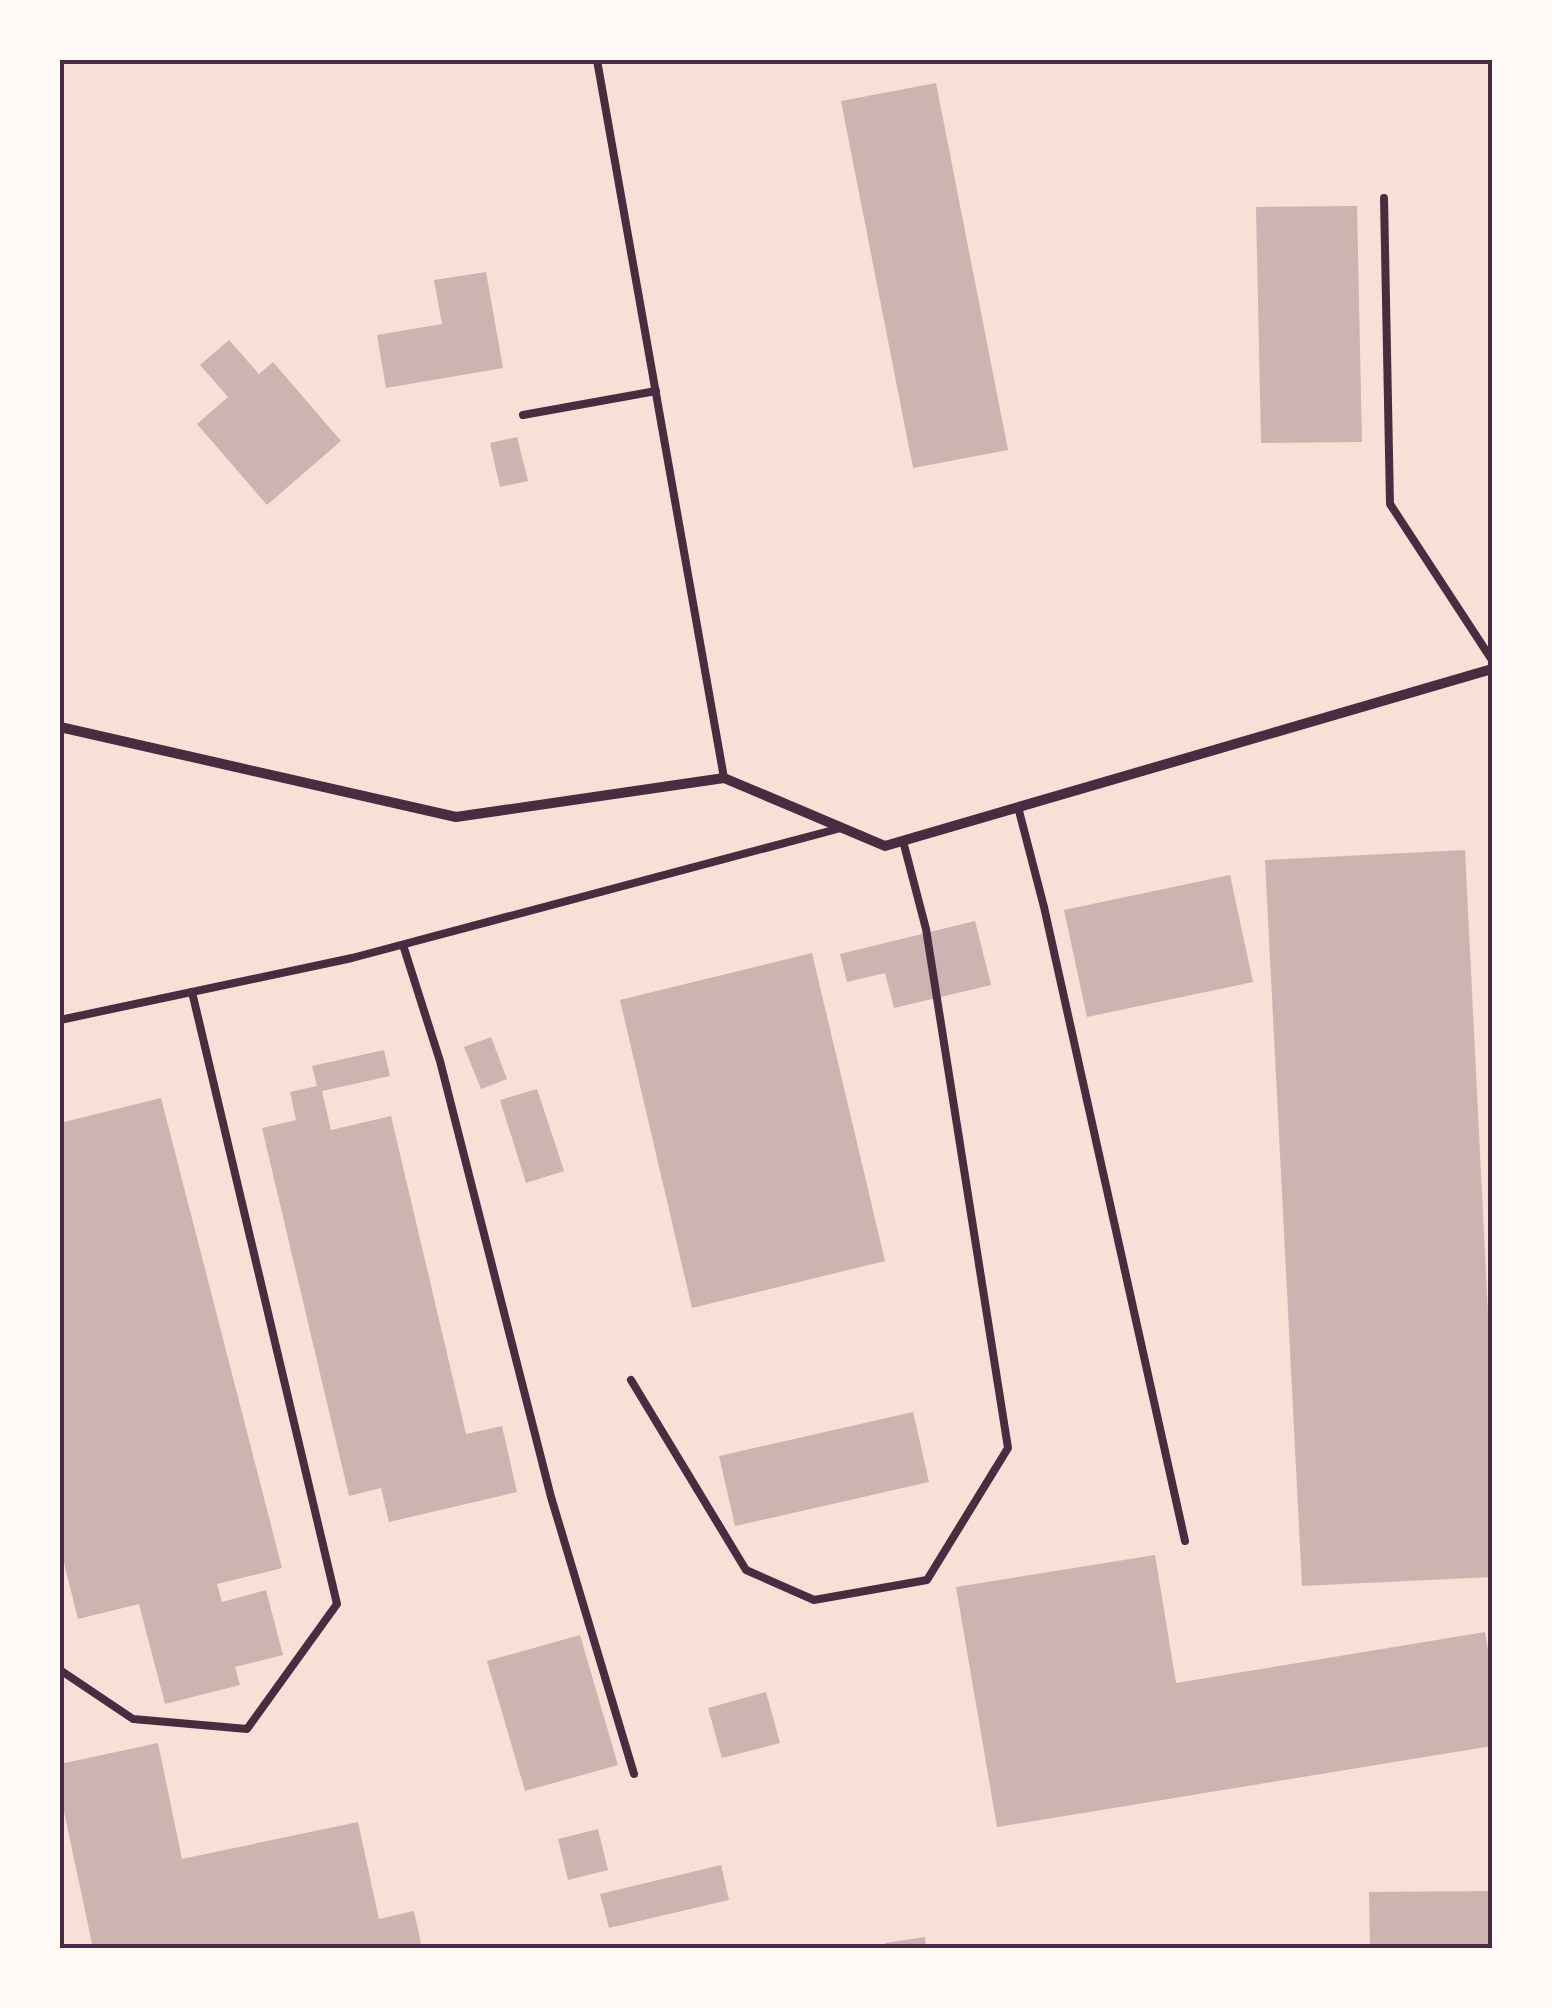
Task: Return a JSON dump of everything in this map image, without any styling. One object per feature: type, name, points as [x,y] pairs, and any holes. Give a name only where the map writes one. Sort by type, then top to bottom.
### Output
[{"type":"street","points":[[60,727],[456,818],[724,778],[885,846],[1492,669]]},
{"type":"lane","points":[[597,60],[724,778]]},
{"type":"lane","points":[[1384,198],[1390,504],[1492,660]]},
{"type":"lane","points":[[523,414],[656,391]]},
{"type":"lane","points":[[1018,807],[1044,906],[1185,1541]]},
{"type":"lane","points":[[60,1020],[403,945],[841,828]]},
{"type":"lane","points":[[631,1380],[746,1570],[814,1600],[927,1580],[1008,1448],[926,929],[902,841]]},
{"type":"lane","points":[[403,945],[440,1061],[550,1497],[634,1774]]},
{"type":"lane","points":[[60,1670],[133,1719],[247,1730],[338,1604],[192,992]]},
{"type":"building","points":[[936,83],[1008,450],[913,468],[841,101]]},
{"type":"building","points":[[1357,206],[1362,442],[1261,443],[1256,207]]},
{"type":"building","points":[[486,272],[503,368],[386,388],[377,335],[442,324],[434,280]]},
{"type":"building","points":[[229,340],[259,374],[273,362],[341,441],[267,505],[197,424],[228,397],[200,365]]},
{"type":"building","points":[[517,437],[528,481],[500,487],[490,443]]},
{"type":"building","points":[[1465,850],[1492,1395],[1492,1577],[1302,1586],[1265,860]]},
{"type":"building","points":[[1230,875],[1253,982],[1087,1017],[1064,910]]},
{"type":"building","points":[[975,921],[991,985],[894,1008],[885,973],[847,982],[840,954]]},
{"type":"building","points":[[812,953],[885,1261],[692,1308],[620,1000]]},
{"type":"building","points":[[491,1037],[507,1079],[481,1089],[464,1047]]},
{"type":"building","points":[[384,1050],[390,1076],[322,1091],[331,1130],[391,1116],[466,1434],[502,1426],[517,1492],[389,1522],[381,1488],[349,1496],[262,1128],[296,1120],[290,1092],[317,1086],[312,1066]]},
{"type":"building","points":[[537,1089],[564,1171],[526,1183],[500,1100]]},
{"type":"building","points":[[161,1098],[282,1568],[217,1584],[222,1602],[266,1590],[283,1655],[235,1667],[240,1685],[165,1704],[139,1604],[78,1619],[60,1547],[60,1123]]},
{"type":"building","points":[[913,1412],[929,1482],[735,1526],[719,1456]]},
{"type":"building","points":[[1155,1555],[1176,1683],[1485,1632],[1492,1674],[1492,1746],[997,1827],[956,1587]]},
{"type":"building","points":[[580,1635],[618,1765],[525,1791],[487,1661]]},
{"type":"building","points":[[766,1692],[780,1743],[722,1758],[708,1708]]},
{"type":"building","points":[[158,1743],[182,1859],[358,1822],[379,1919],[414,1911],[422,1948],[93,1948],[60,1793],[60,1764]]},
{"type":"building","points":[[598,1829],[608,1870],[568,1880],[558,1839]]},
{"type":"building","points":[[721,1865],[729,1900],[609,1928],[600,1894]]},
{"type":"building","points":[[1492,1891],[1492,1948],[1370,1948],[1369,1892]]},
{"type":"building","points":[[925,1937],[926,1948],[886,1948],[885,1943]]}]
